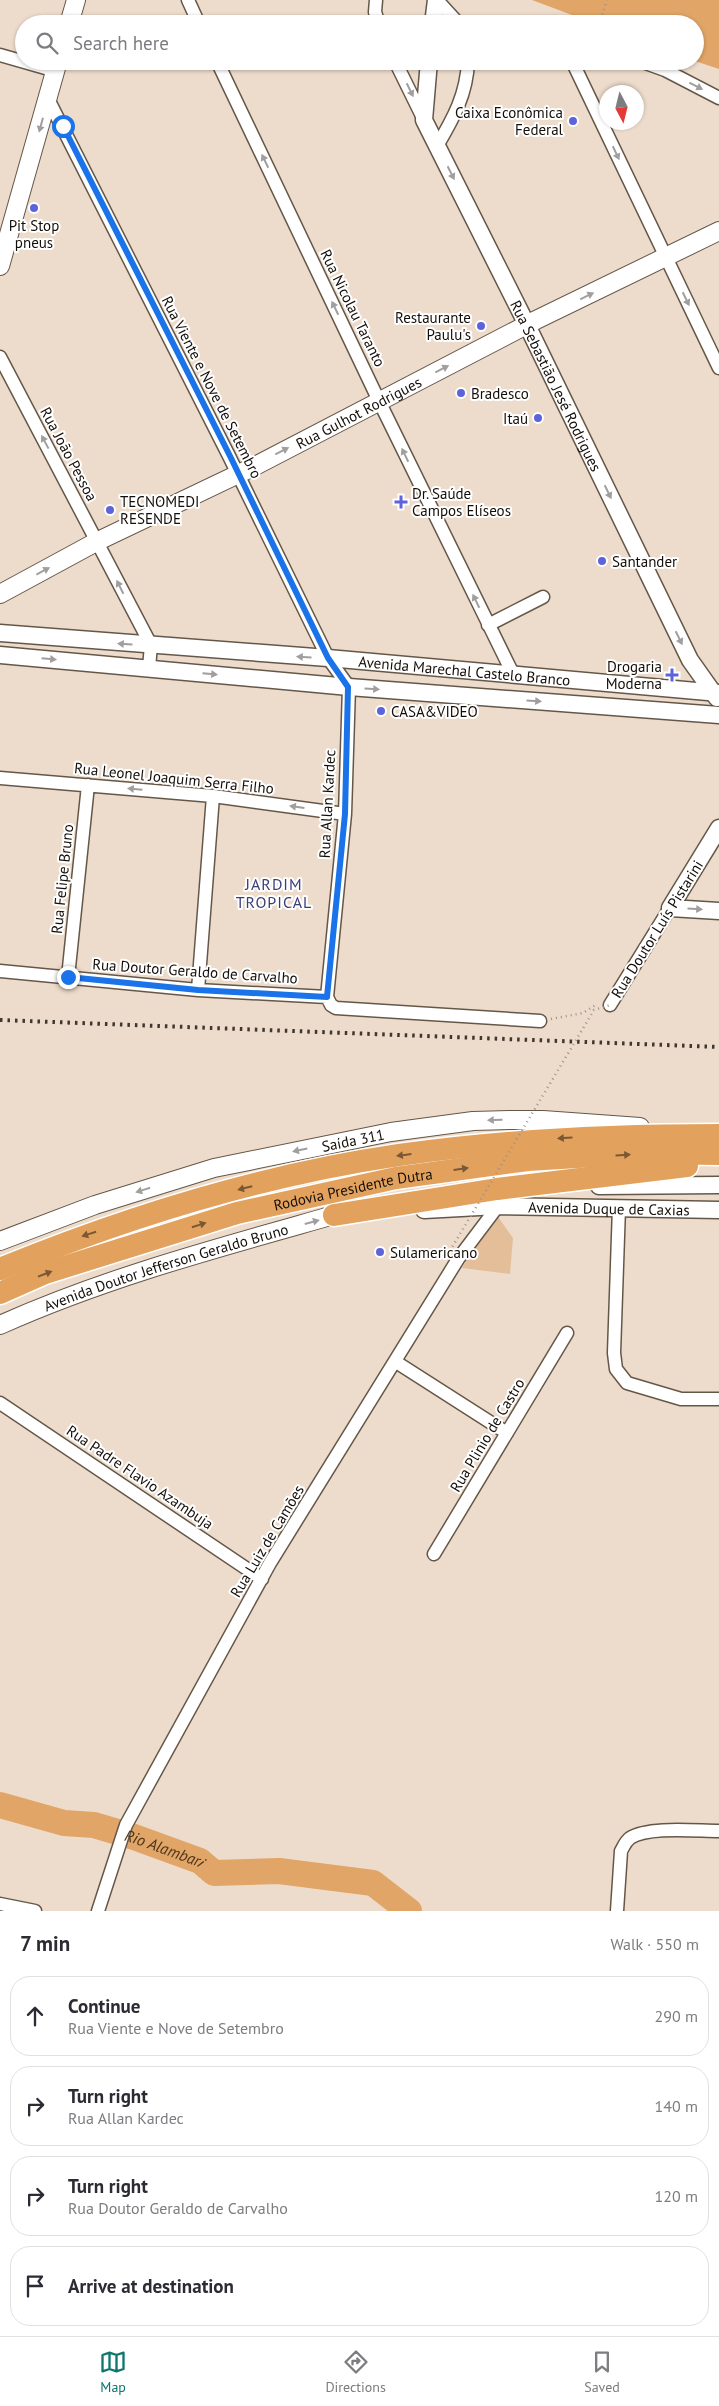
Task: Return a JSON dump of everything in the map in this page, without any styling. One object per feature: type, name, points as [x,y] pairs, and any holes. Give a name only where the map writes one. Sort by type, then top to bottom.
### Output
[{"type":"highway","name":"Rodovia Presidente Dutra","points":[[0,1269],[74,1239],[153,1213],[240,1188],[389,1157],[524,1141],[589,1136],[719,1134]]},
{"type":"highway","name":"Rodovia Presidente Dutra","points":[[0,1294],[45,1274],[237,1213],[396,1178],[528,1160],[643,1154],[719,1154]]},
{"type":"highway","points":[[334,1215],[497,1189],[688,1166],[719,1160]]},
{"type":"main road","points":[[72,15],[76,0]]},
{"type":"main road","points":[[0,266],[6,223],[56,70]]},
{"type":"main road","name":"Rua Gulhot Rodrigues","points":[[0,594],[96,542],[238,474],[527,325],[719,231]]},
{"type":"main road","name":"Saída 311","points":[[0,1241],[96,1205],[214,1168],[391,1132],[473,1121],[518,1120],[719,1134]]},
{"type":"main road","name":"Avenida Doutor Jefferson Geraldo Bruno","points":[[0,1325],[39,1308],[126,1276],[334,1215]]},
{"type":"street","points":[[188,0],[195,15]]},
{"type":"street","points":[[376,0],[376,15]]},
{"type":"street","points":[[435,15],[437,0]]},
{"type":"street","points":[[437,0],[451,15]]},
{"type":"street","points":[[0,55],[15,58]]},
{"type":"street","name":"Rua Nicolau Taranto","points":[[221,70],[379,401],[514,676]]},
{"type":"street","points":[[399,70],[424,120]]},
{"type":"street","points":[[424,120],[428,70]]},
{"type":"street","points":[[437,146],[454,118],[461,100],[466,70]]},
{"type":"street","points":[[576,70],[719,368]]},
{"type":"street","points":[[665,70],[719,98]]},
{"type":"street","name":"Rua Viente e Nove de Setembro","points":[[48,99],[238,474],[328,658],[348,687]]},
{"type":"street","name":"Rua Sebastião Jesé Rodrigues","points":[[424,120],[527,325],[690,660],[717,696]]},
{"type":"street","name":"Rua João Pessoa","points":[[0,357],[150,645]]},
{"type":"street","points":[[488,625],[543,596]]},
{"type":"street","name":"Avenida Marechal Castelo Branco","points":[[0,633],[328,658],[717,696]]},
{"type":"street","points":[[149,668],[150,645]]},
{"type":"street","name":"Avenida Marechal Castelo Branco","points":[[0,655],[348,687],[719,715]]},
{"type":"street","name":"Rua Allan Kardec","points":[[327,997],[345,814],[348,687]]},
{"type":"street","name":"Rua Leonel Joaquim Serra Filho","points":[[0,778],[213,796],[345,814]]},
{"type":"street","name":"Rua Felipe Bruno","points":[[68,977],[88,785]]},
{"type":"street","points":[[198,990],[213,796]]},
{"type":"street","name":"Rua Doutor Luís Pistarini","points":[[610,1005],[719,828]]},
{"type":"street","points":[[670,908],[719,910]]},
{"type":"street","name":"Rua Doutor Geraldo de Carvalho","points":[[0,971],[198,990],[327,997]]},
{"type":"street","points":[[327,997],[331,1005],[336,1008],[540,1021]]},
{"type":"street","name":"Avenida Duque de Caxias","points":[[498,1206],[517,1195],[556,1189],[608,1186],[719,1186]]},
{"type":"street","name":"Rua Luiz de Camões","points":[[98,1911],[113,1860],[126,1825],[262,1579],[458,1259],[498,1206]]},
{"type":"street","name":"Avenida Duque de Caxias","points":[[334,1215],[498,1206],[719,1210]]},
{"type":"street","points":[[618,1207],[614,1354],[616,1369],[627,1383],[680,1399],[719,1399]]},
{"type":"street","name":"Rua Plinio de Castro","points":[[434,1554],[567,1333]]},
{"type":"street","points":[[396,1362],[507,1433]]},
{"type":"street","name":"Rua Padre Flavio Azambuja","points":[[0,1403],[262,1579]]},
{"type":"street","points":[[617,1911],[621,1851],[626,1842],[631,1838],[644,1832],[719,1831]]},
{"type":"street","points":[[0,1904],[35,1911]]},
{"type":"path","points":[[602,15],[606,0]]},
{"type":"path","points":[[540,1021],[583,1012],[597,1004],[610,1005]]},
{"type":"path","points":[[458,1259],[451,1249],[594,1010],[610,1005]]},
{"type":"shaded area","points":[[532,0],[719,0],[719,69],[704,64],[704,15],[572,15]]},
{"type":"shaded area","points":[[496,1214],[513,1238],[510,1274],[462,1268]]},
{"type":"waterway","name":"Rio Alambari","points":[[0,1805],[64,1823],[94,1825],[134,1837],[200,1861],[214,1873],[279,1871],[373,1883],[409,1911]]},
{"type":"railway","points":[[0,1020],[719,1047]]},
{"type":"place","name":"Caixa Econômica Federal","points":[[573,121]]},
{"type":"place","name":"Pit Stop pneus","points":[[34,208]]},
{"type":"place","name":"Restaurante Paulu's","points":[[481,326]]},
{"type":"place","name":"Bradesco","points":[[461,393]]},
{"type":"place","name":"Itaú","points":[[538,418]]},
{"type":"place","name":"Dr. Saúde Campos Elíseos","points":[[401,502]]},
{"type":"place","name":"TECNOMEDI RESENDE","points":[[110,510]]},
{"type":"place","name":"Santander","points":[[602,561]]},
{"type":"place","name":"Drogaria Moderna","points":[[672,675]]},
{"type":"place","name":"CASA&VIDEO","points":[[381,711]]},
{"type":"place","name":"Sulamericano","points":[[380,1252]]},
{"type":"district","name":"JARDIM TROPICAL","points":[[274,893]]},
{"type":"route","points":[[63,126],[230,456],[328,658],[348,687],[345,814],[327,997],[198,990],[68,977]]}]
